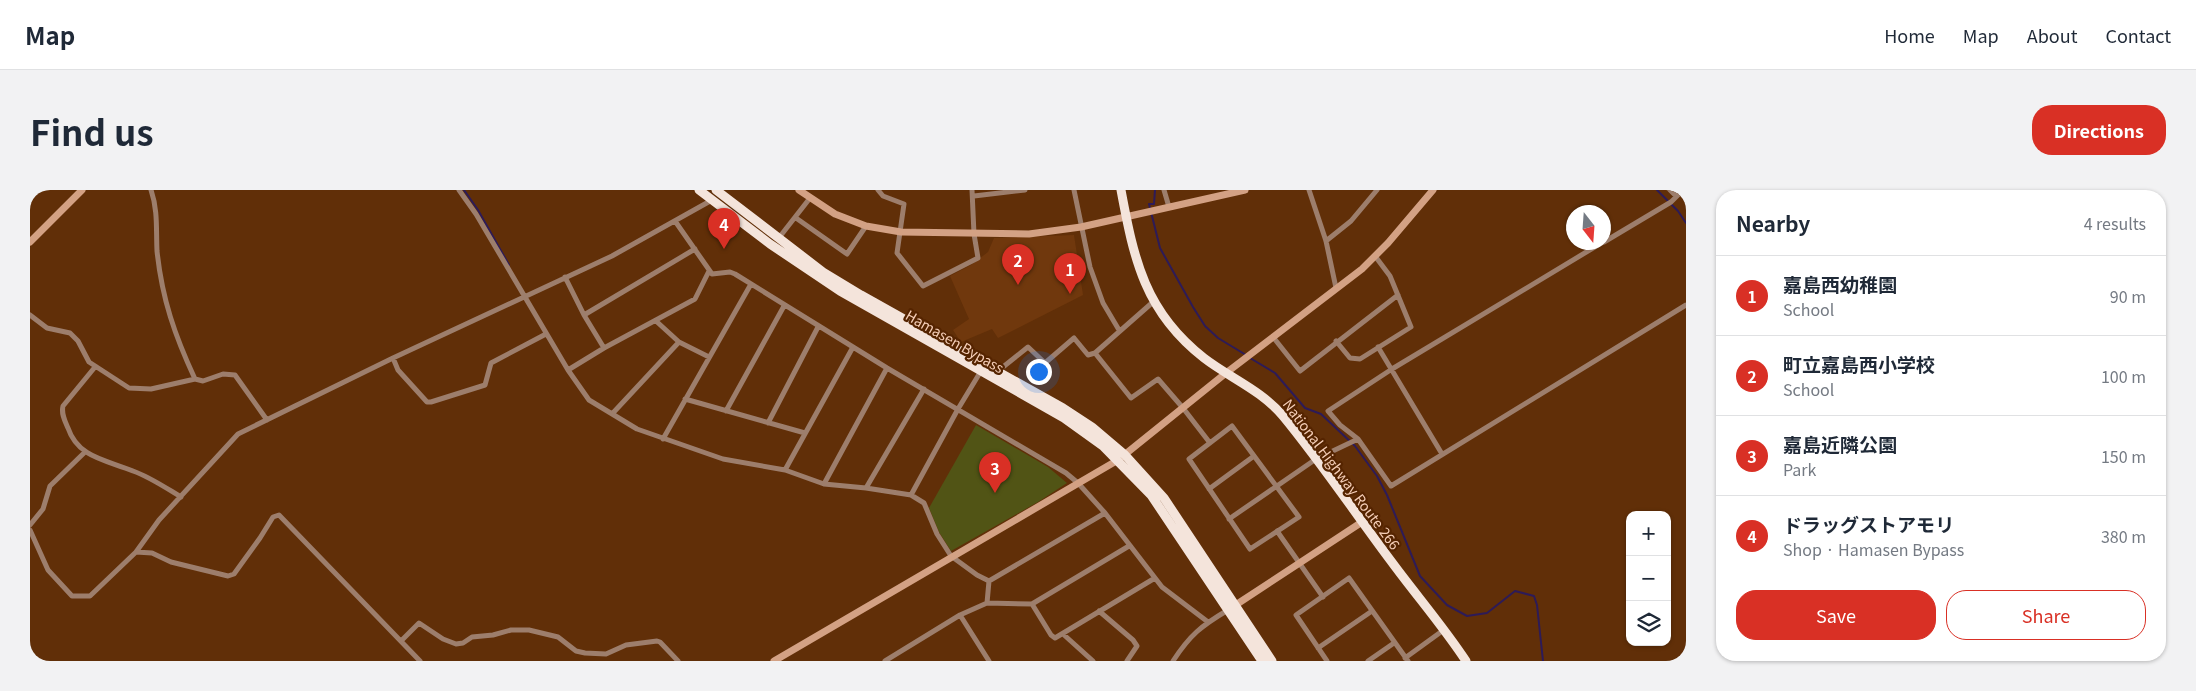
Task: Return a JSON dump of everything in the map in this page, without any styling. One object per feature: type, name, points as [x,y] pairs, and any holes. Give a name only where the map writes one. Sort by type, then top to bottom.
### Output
[{"type":"highway","name":"Hamasen Bypass","points":[[698,190],[774,242],[861,295],[983,368],[1063,408],[1092,428],[1164,498],[1262,661]]},
{"type":"highway","name":"National Highway Route 266","points":[[1121,190],[1133,250],[1153,302],[1174,331],[1204,358],[1258,392],[1274,406],[1316,459],[1405,581],[1445,629],[1466,661]]},
{"type":"highway","name":"Hamasen Bypass","points":[[720,191],[774,242]]},
{"type":"highway","name":"Hamasen Bypass","points":[[1231,608],[1272,661]]},
{"type":"street","points":[[30,242],[82,190]]},
{"type":"street","points":[[151,190],[157,215],[157,250],[172,327],[195,379]]},
{"type":"street","points":[[458,190],[476,214],[546,334],[589,400],[637,428],[723,459],[785,470],[824,484],[911,495],[924,503],[937,534],[951,556],[976,576],[989,581]]},
{"type":"street","points":[[800,190],[841,217],[866,226],[901,232],[974,234],[1029,234],[1081,227],[1168,207],[1212,193],[1245,190]]},
{"type":"street","points":[[878,190],[883,196],[904,204],[897,253],[923,286],[978,258],[974,234],[974,196],[972,190]]},
{"type":"street","points":[[974,196],[1025,190]]},
{"type":"street","points":[[1074,190],[1090,267],[1103,303],[1119,330]]},
{"type":"street","points":[[1164,190],[1168,207]]},
{"type":"street","points":[[1309,190],[1326,241],[1336,288]]},
{"type":"street","points":[[1326,241],[1351,220],[1377,190]]},
{"type":"street","points":[[774,661],[1121,458],[1226,372],[1375,256],[1433,190]]},
{"type":"street","points":[[1670,190],[1676,196]]},
{"type":"street","points":[[1611,237],[1671,202],[1683,190]]},
{"type":"street","points":[[30,530],[48,570],[72,596],[90,596],[136,552],[159,520],[238,434],[523,296],[612,256],[712,200],[720,191]]},
{"type":"street","points":[[774,242],[796,218],[810,198]]},
{"type":"street","points":[[796,218],[847,254],[866,226]]},
{"type":"street","points":[[676,221],[709,271],[715,275],[730,272],[853,348],[1066,473],[1078,483],[1105,513],[1162,587],[1208,622]]},
{"type":"street","points":[[584,315],[695,249]]},
{"type":"street","points":[[1590,250],[1392,369],[1328,410],[1340,426],[1358,439],[1391,486],[1686,305]]},
{"type":"street","points":[[1336,341],[1350,358],[1360,359],[1411,327],[1390,276],[1375,256]]},
{"type":"street","points":[[568,370],[604,348],[656,322],[695,299],[709,271]]},
{"type":"street","points":[[565,277],[584,315],[604,348]]},
{"type":"street","points":[[663,438],[750,284]]},
{"type":"street","points":[[1273,337],[1300,371],[1336,341],[1398,295]]},
{"type":"street","points":[[1003,367],[1028,347],[1045,363],[1074,338],[1088,355],[1095,353],[1153,302]]},
{"type":"street","points":[[726,411],[784,306]]},
{"type":"street","points":[[30,316],[46,328],[70,333],[78,341],[90,362],[129,388],[136,390],[195,379],[203,381],[223,374],[235,375],[267,420]]},
{"type":"street","points":[[656,322],[679,342],[709,357]]},
{"type":"street","points":[[768,423],[818,326]]},
{"type":"street","points":[[393,358],[398,370],[427,402],[431,402],[485,385],[491,363],[546,334]]},
{"type":"street","points":[[612,414],[679,342]]},
{"type":"street","points":[[1378,347],[1442,454]]},
{"type":"street","points":[[785,470],[853,348]]},
{"type":"street","points":[[1095,353],[1131,398],[1158,379],[1210,443]]},
{"type":"street","points":[[95,366],[63,406],[62,412],[71,438],[85,452],[135,471],[181,497]]},
{"type":"street","points":[[824,484],[887,368]]},
{"type":"street","points":[[911,495],[958,409],[983,368]]},
{"type":"street","points":[[866,488],[924,389]]},
{"type":"street","points":[[685,399],[805,433]]},
{"type":"street","points":[[1232,426],[1254,456],[1299,517],[1250,550],[1190,459],[1232,426]]},
{"type":"street","points":[[1229,519],[1316,459],[1358,439]]},
{"type":"street","points":[[30,525],[43,509],[50,486],[85,452]]},
{"type":"street","points":[[1209,490],[1254,456]]},
{"type":"street","points":[[989,581],[1105,513]]},
{"type":"street","points":[[136,552],[152,553],[171,562],[228,576],[234,574],[273,517],[279,515],[420,661]]},
{"type":"street","points":[[1173,661],[1186,641],[1208,622],[1362,522]]},
{"type":"street","points":[[1277,531],[1298,564],[1323,597]]},
{"type":"street","points":[[885,661],[960,615],[987,603],[1032,604],[1129,546]]},
{"type":"street","points":[[1032,604],[1051,635],[1055,638],[1155,578]]},
{"type":"street","points":[[1327,661],[1296,615],[1349,578],[1406,660],[1445,629]]},
{"type":"street","points":[[987,603],[989,581]]},
{"type":"street","points":[[1099,611],[1133,640],[1137,646],[1127,661]]},
{"type":"street","points":[[1318,648],[1372,611]]},
{"type":"street","points":[[960,615],[989,661]]},
{"type":"street","points":[[401,641],[419,623],[443,639],[456,644],[463,643],[472,637],[493,635],[511,630],[529,630],[558,637],[576,651],[585,653],[606,654],[626,645],[656,641],[660,642],[678,661]]},
{"type":"street","points":[[1063,634],[1093,661]]},
{"type":"street","points":[[1368,661],[1394,643]]},
{"type":"shaded area","points":[[1074,235],[1083,295],[998,338],[992,329],[961,342],[953,330],[969,319],[950,276],[971,265],[988,252],[994,238]]},
{"type":"shaded area","points":[[976,425],[1048,467],[1067,483],[1038,502],[951,551],[939,532],[929,508]]},
{"type":"waterway","points":[[464,190],[478,210],[509,265]]},
{"type":"waterway","points":[[1155,190],[1154,204],[1149,204],[1160,248],[1205,326],[1218,338],[1246,355]]},
{"type":"waterway","points":[[1657,190],[1678,211],[1686,223]]},
{"type":"waterway","points":[[1250,358],[1275,373],[1305,408],[1321,414],[1355,446],[1377,476],[1387,495],[1420,576],[1447,605],[1467,616],[1487,613],[1515,591],[1534,596],[1537,605],[1543,661]]},
{"type":"place","name":"ドラッグストアモリ","points":[[724,249]]},
{"type":"place","name":"町立嘉島西小学校","points":[[1018,285]]},
{"type":"place","name":"嘉島西幼稚園","points":[[1070,294]]},
{"type":"place","name":"嘉島近隣公園","points":[[995,493]]}]
